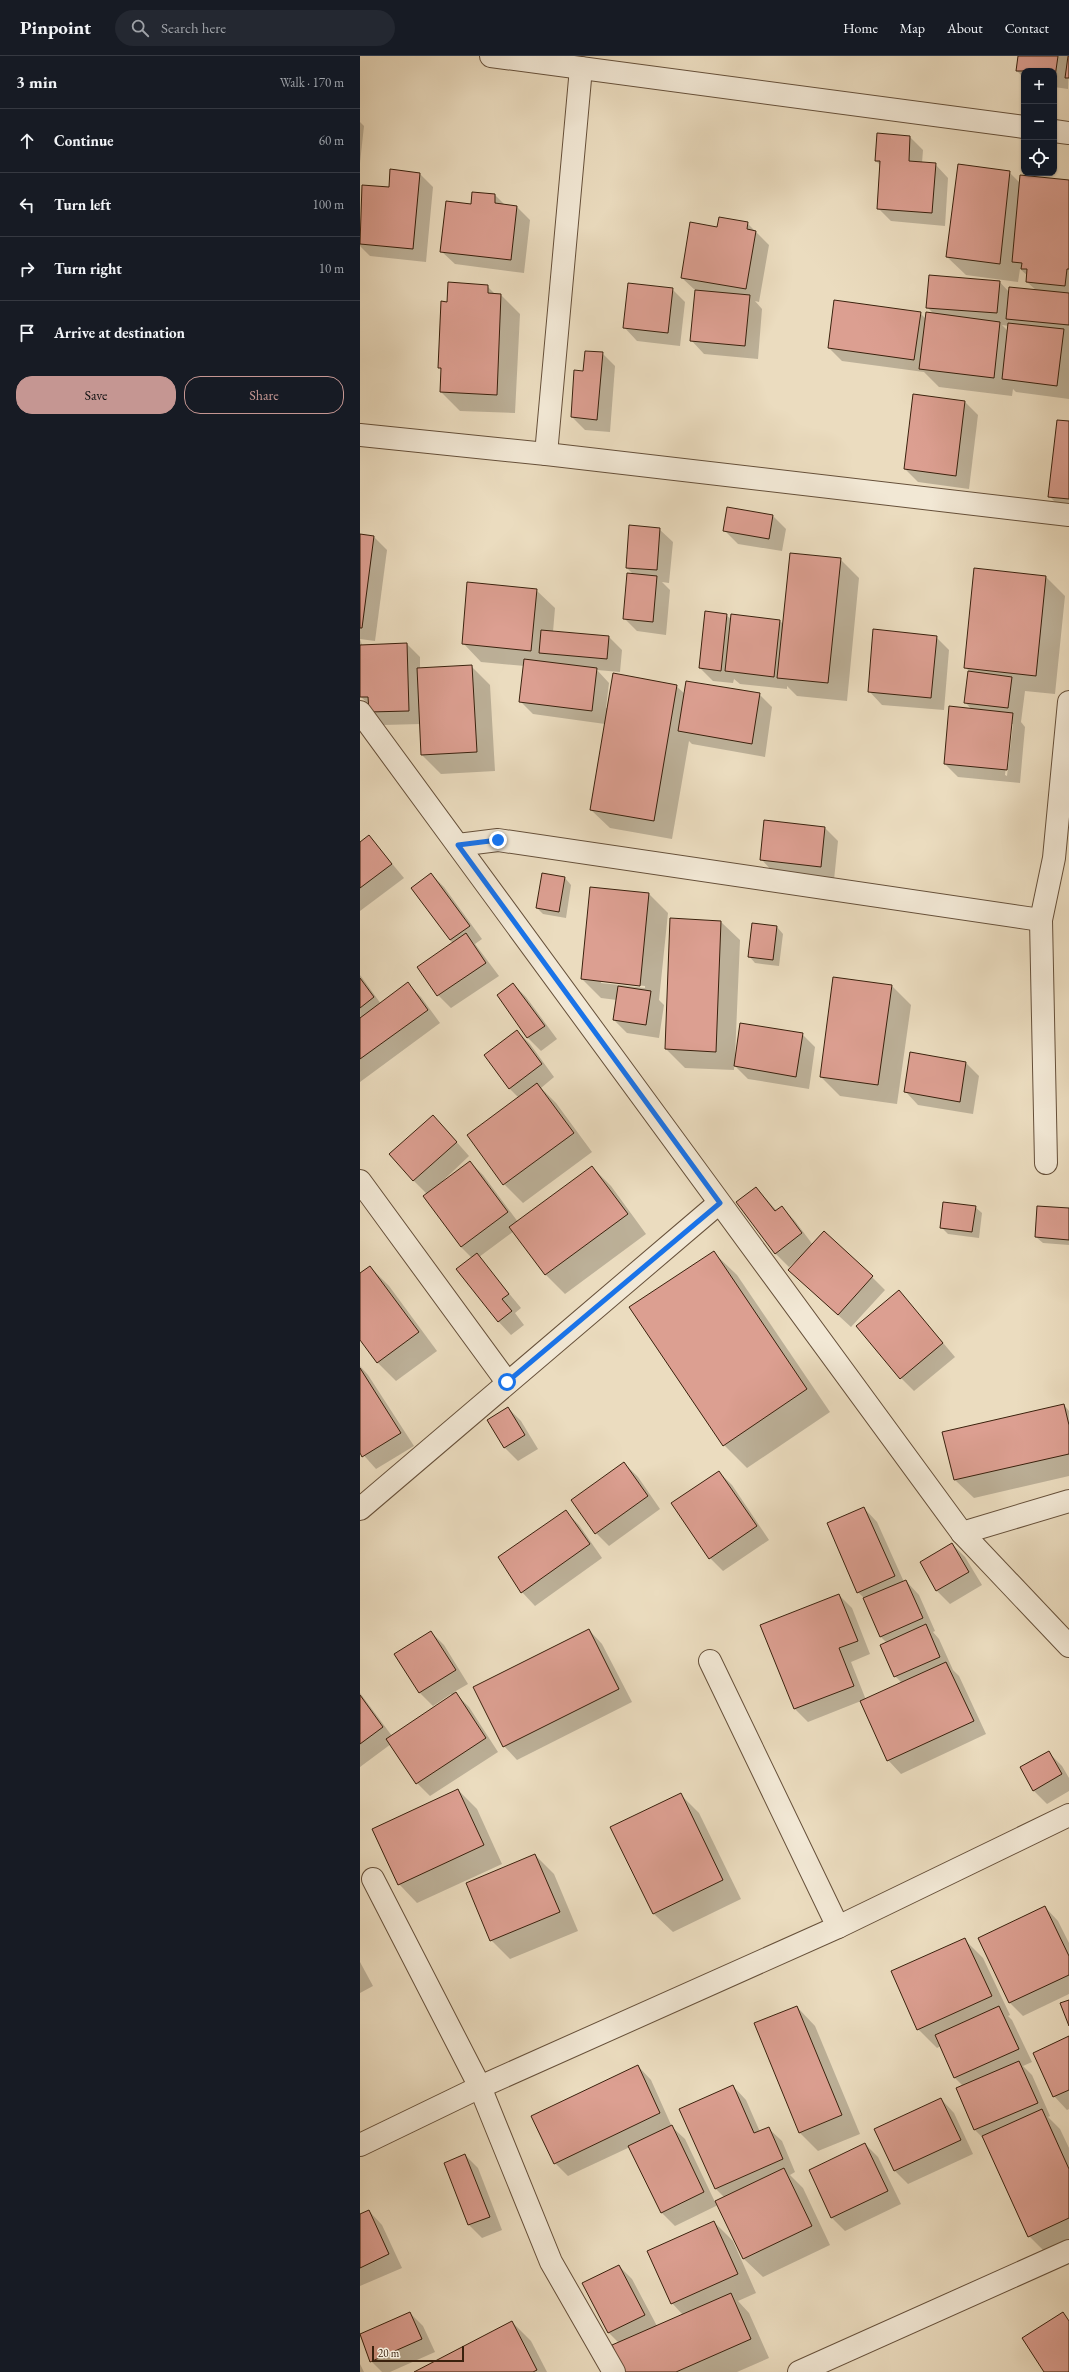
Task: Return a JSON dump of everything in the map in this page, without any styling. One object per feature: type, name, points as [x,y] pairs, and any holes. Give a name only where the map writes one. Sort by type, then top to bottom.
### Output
[{"type":"street","points":[[491,56],[1021,127]]},
{"type":"street","points":[[546,454],[582,68]]},
{"type":"street","points":[[1057,132],[1069,134]]},
{"type":"street","points":[[360,435],[546,454],[1069,515]]},
{"type":"street","points":[[1046,1163],[1041,920],[1054,858],[1069,702]]},
{"type":"street","points":[[360,712],[962,1533],[1069,1646]]},
{"type":"street","points":[[458,845],[498,840],[1041,920]]},
{"type":"street","points":[[360,1181],[507,1382]]},
{"type":"street","points":[[360,1509],[507,1382],[720,1203]]},
{"type":"street","points":[[962,1533],[1069,1501]]},
{"type":"street","points":[[710,1661],[838,1927]]},
{"type":"street","points":[[360,2145],[480,2086],[838,1927],[1069,1815]]},
{"type":"street","points":[[373,1879],[480,2086],[551,2262],[614,2372]]},
{"type":"street","points":[[799,2372],[1069,2251]]},
{"type":"building","points":[[1018,56],[1058,56],[1056,68],[1021,68],[1021,71],[1016,71]]},
{"type":"building","points":[[1068,56],[1069,78],[1065,78]]},
{"type":"building","points":[[877,133],[910,136],[909,161],[936,163],[932,213],[877,209],[880,161],[875,161]]},
{"type":"building","points":[[958,164],[1010,171],[1000,264],[946,257]]},
{"type":"building","points":[[390,169],[420,173],[413,249],[360,244],[362,185],[389,187]]},
{"type":"building","points":[[1020,175],[1069,180],[1069,269],[1067,269],[1065,286],[1026,282],[1027,269],[1021,269],[1022,263],[1012,262]]},
{"type":"building","points":[[472,192],[495,194],[495,203],[517,206],[511,260],[440,252],[446,201],[471,204]]},
{"type":"building","points":[[719,217],[748,222],[747,229],[756,231],[746,289],[681,278],[690,222],[717,227]]},
{"type":"building","points":[[929,275],[1000,281],[997,313],[926,308]]},
{"type":"building","points":[[448,282],[488,285],[488,293],[501,294],[497,395],[440,392],[441,368],[438,368],[441,301],[447,302]]},
{"type":"building","points":[[628,283],[673,288],[668,333],[623,328]]},
{"type":"building","points":[[1009,287],[1069,293],[1069,325],[1006,319]]},
{"type":"building","points":[[695,290],[750,295],[745,346],[690,341]]},
{"type":"building","points":[[834,300],[921,312],[914,360],[828,348]]},
{"type":"building","points":[[926,312],[1000,322],[994,378],[919,369]]},
{"type":"building","points":[[1008,323],[1064,329],[1057,386],[1002,379]]},
{"type":"building","points":[[585,351],[603,352],[597,420],[571,417],[574,370],[583,371]]},
{"type":"building","points":[[913,394],[965,401],[956,476],[904,469]]},
{"type":"building","points":[[1057,420],[1069,421],[1069,499],[1048,497]]},
{"type":"building","points":[[727,507],[773,515],[769,539],[723,531]]},
{"type":"building","points":[[629,525],[660,528],[657,570],[626,568]]},
{"type":"building","points":[[360,534],[374,536],[362,628],[360,628]]},
{"type":"building","points":[[790,553],[841,558],[828,683],[777,678]]},
{"type":"building","points":[[974,568],[1046,576],[1036,676],[964,668]]},
{"type":"building","points":[[627,573],[657,576],[653,622],[623,619]]},
{"type":"building","points":[[467,582],[537,589],[531,651],[462,644]]},
{"type":"building","points":[[705,611],[727,614],[721,671],[699,668]]},
{"type":"building","points":[[731,614],[780,620],[774,677],[725,671]]},
{"type":"building","points":[[873,629],[937,636],[931,698],[868,692]]},
{"type":"building","points":[[541,630],[609,636],[607,659],[539,653]]},
{"type":"building","points":[[407,643],[409,711],[369,712],[368,697],[360,697],[360,645]]},
{"type":"building","points":[[524,659],[597,668],[592,711],[519,702]]},
{"type":"building","points":[[472,665],[477,752],[421,755],[417,668]]},
{"type":"building","points":[[968,671],[1012,677],[1008,708],[964,703]]},
{"type":"building","points":[[613,673],[677,685],[654,821],[590,810]]},
{"type":"building","points":[[686,681],[760,693],[752,744],[678,731]]},
{"type":"building","points":[[949,706],[1013,713],[1007,770],[944,764]]},
{"type":"building","points":[[764,820],[825,827],[821,867],[760,860]]},
{"type":"building","points":[[369,835],[392,864],[360,888],[360,842]]},
{"type":"building","points":[[431,873],[470,926],[450,940],[411,888]]},
{"type":"building","points":[[542,873],[565,877],[559,912],[536,908]]},
{"type":"building","points":[[590,887],[649,893],[640,986],[581,979]]},
{"type":"building","points":[[670,918],[721,921],[716,1052],[665,1049]]},
{"type":"building","points":[[752,923],[777,926],[773,960],[748,957]]},
{"type":"building","points":[[466,933],[486,963],[437,996],[417,967]]},
{"type":"building","points":[[833,977],[892,985],[878,1085],[820,1077]]},
{"type":"building","points":[[360,978],[374,997],[360,1008]]},
{"type":"building","points":[[408,982],[428,1010],[360,1059],[360,1018]]},
{"type":"building","points":[[513,983],[545,1026],[527,1038],[497,995]]},
{"type":"building","points":[[618,986],[651,991],[646,1025],[613,1020]]},
{"type":"building","points":[[740,1023],[803,1033],[796,1077],[734,1066]]},
{"type":"building","points":[[517,1030],[542,1064],[509,1089],[484,1055]]},
{"type":"building","points":[[910,1052],[966,1062],[960,1102],[904,1092]]},
{"type":"building","points":[[537,1083],[574,1133],[503,1185],[467,1135]]},
{"type":"building","points":[[433,1115],[457,1142],[413,1181],[389,1154]]},
{"type":"building","points":[[470,1161],[508,1212],[461,1247],[423,1196]]},
{"type":"building","points":[[592,1166],[628,1214],[545,1275],[509,1227]]},
{"type":"building","points":[[756,1187],[775,1211],[782,1206],[802,1233],[775,1254],[736,1202]]},
{"type":"building","points":[[943,1202],[976,1206],[972,1232],[940,1228]]},
{"type":"building","points":[[1037,1206],[1069,1208],[1069,1240],[1035,1237]]},
{"type":"building","points":[[824,1231],[873,1276],[838,1315],[788,1270]]},
{"type":"building","points":[[714,1251],[807,1389],[723,1446],[629,1307]]},
{"type":"building","points":[[477,1253],[509,1294],[502,1299],[512,1311],[498,1322],[456,1269]]},
{"type":"building","points":[[370,1266],[419,1332],[377,1363],[360,1340],[360,1273]]},
{"type":"building","points":[[899,1290],[943,1343],[900,1379],[856,1326]]},
{"type":"building","points":[[360,1368],[401,1433],[362,1457],[360,1453]]},
{"type":"building","points":[[1064,1404],[1069,1425],[1069,1454],[954,1480],[942,1432]]},
{"type":"building","points":[[508,1407],[525,1435],[504,1448],[487,1420]]},
{"type":"building","points":[[624,1462],[648,1496],[595,1534],[571,1500]]},
{"type":"building","points":[[719,1471],[757,1526],[709,1559],[671,1503]]},
{"type":"building","points":[[864,1507],[895,1576],[857,1593],[827,1523]]},
{"type":"building","points":[[566,1510],[590,1544],[521,1593],[498,1557]]},
{"type":"building","points":[[952,1543],[969,1572],[936,1591],[920,1562]]},
{"type":"building","points":[[906,1580],[923,1618],[880,1637],[863,1598]]},
{"type":"building","points":[[839,1594],[858,1641],[839,1648],[854,1686],[794,1709],[760,1625]]},
{"type":"building","points":[[926,1624],[940,1657],[894,1677],[880,1645]]},
{"type":"building","points":[[589,1629],[619,1689],[503,1747],[473,1687]]},
{"type":"building","points":[[431,1631],[456,1670],[419,1693],[394,1654]]},
{"type":"building","points":[[946,1662],[974,1721],[887,1761],[860,1701]]},
{"type":"building","points":[[456,1692],[486,1738],[416,1784],[386,1739]]},
{"type":"building","points":[[360,1695],[383,1727],[360,1744]]},
{"type":"building","points":[[1049,1751],[1062,1774],[1033,1791],[1020,1767]]},
{"type":"building","points":[[458,1789],[484,1845],[398,1885],[372,1829]]},
{"type":"building","points":[[681,1793],[723,1880],[653,1914],[610,1827]]},
{"type":"building","points":[[535,1854],[560,1912],[490,1941],[466,1883]]},
{"type":"building","points":[[1045,1906],[1069,1956],[1069,1975],[1009,2003],[978,1938]]},
{"type":"building","points":[[965,1938],[992,1996],[917,2030],[891,1971]]},
{"type":"building","points":[[1069,2000],[1069,2026],[1060,2003]]},
{"type":"building","points":[[797,2006],[842,2115],[799,2133],[754,2023]]},
{"type":"building","points":[[999,2006],[1019,2049],[954,2078],[935,2035]]},
{"type":"building","points":[[1069,2036],[1069,2090],[1053,2097],[1033,2053]]},
{"type":"building","points":[[1019,2061],[1038,2103],[974,2130],[956,2088]]},
{"type":"building","points":[[638,2065],[660,2113],[554,2164],[531,2116]]},
{"type":"building","points":[[733,2085],[754,2133],[769,2127],[783,2159],[715,2189],[679,2109]]},
{"type":"building","points":[[941,2098],[961,2140],[894,2171],[874,2129]]},
{"type":"building","points":[[1042,2109],[1069,2169],[1069,2218],[1028,2237],[982,2136]]},
{"type":"building","points":[[672,2125],[704,2192],[661,2213],[628,2146]]},
{"type":"building","points":[[865,2143],[888,2191],[831,2218],[809,2170]]},
{"type":"building","points":[[465,2154],[490,2217],[468,2225],[444,2163]]},
{"type":"building","points":[[784,2168],[812,2226],[743,2259],[715,2201]]},
{"type":"building","points":[[369,2210],[389,2254],[360,2268],[360,2214]]},
{"type":"building","points":[[714,2221],[738,2274],[671,2304],[647,2251]]},
{"type":"building","points":[[619,2265],[645,2315],[608,2333],[582,2283]]},
{"type":"building","points":[[731,2293],[751,2339],[676,2372],[624,2372],[612,2345]]},
{"type":"building","points":[[410,2312],[422,2339],[370,2362],[360,2334]]},
{"type":"building","points":[[1063,2312],[1069,2321],[1069,2372],[1044,2372],[1022,2338]]},
{"type":"building","points":[[512,2321],[537,2370],[533,2372],[414,2372]]},
{"type":"route","points":[[498,840],[458,845],[720,1203],[507,1382]]}]
